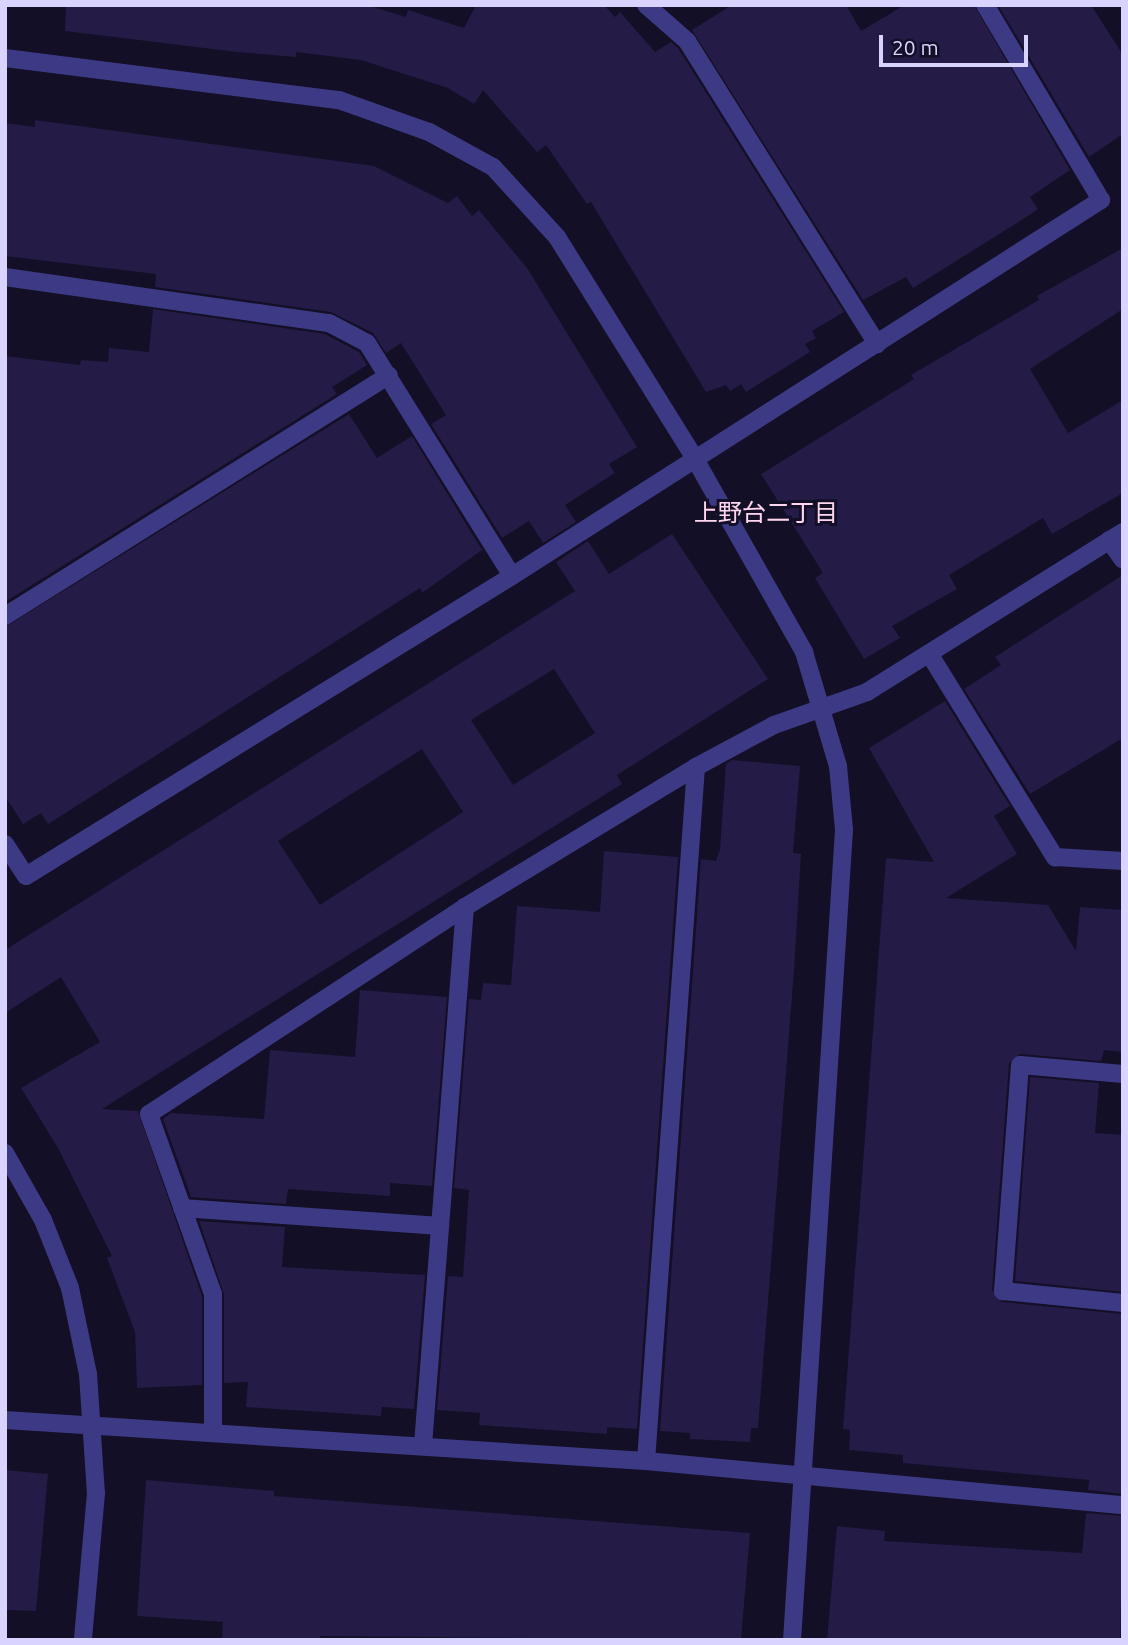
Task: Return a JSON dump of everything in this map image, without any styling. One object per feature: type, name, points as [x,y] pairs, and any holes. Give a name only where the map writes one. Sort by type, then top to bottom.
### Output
[{"type":"street","points":[[646,5],[687,41],[877,344]]},
{"type":"street","points":[[5,844],[26,876],[512,576],[1101,200],[985,5]]},
{"type":"street","points":[[5,58],[339,100],[429,132],[493,167],[557,236],[695,459],[804,652],[823,707],[838,765],[844,830],[792,1640]]},
{"type":"street","points":[[5,277],[329,323],[366,343],[512,576]]},
{"type":"street","points":[[5,616],[389,376]]},
{"type":"street","points":[[213,1432],[213,1294],[149,1114],[465,907],[696,768],[774,725],[867,692],[1116,536],[1123,561]]},
{"type":"street","points":[[930,655],[1055,857],[1123,861]]},
{"type":"street","points":[[646,1461],[696,768]]},
{"type":"street","points":[[423,1445],[465,907]]},
{"type":"street","points":[[1123,1074],[1020,1065],[1003,1291],[1123,1303]]},
{"type":"street","points":[[5,1153],[43,1220],[70,1288],[88,1374],[96,1493],[83,1640]]},
{"type":"street","points":[[182,1208],[440,1226]]},
{"type":"street","points":[[5,1420],[646,1461],[1123,1505]]},
{"type":"building","points":[[66,5],[367,5],[406,17],[408,10],[464,28],[476,5],[604,5],[615,17],[620,12],[655,52],[671,42],[678,48],[844,312],[812,331],[816,338],[805,344],[810,352],[746,392],[741,384],[730,391],[726,385],[706,392],[591,202],[587,204],[546,145],[537,152],[483,90],[474,104],[448,88],[361,60],[296,52],[296,57],[237,52],[65,31]]},
{"type":"building","points":[[732,5],[846,5],[861,31],[905,5],[974,5],[1070,170],[1030,197],[1038,209],[1028,216],[913,288],[906,277],[863,300],[692,30]]},
{"type":"building","points":[[998,5],[1091,5],[1123,55],[1123,134],[1089,157]]},
{"type":"building","points":[[35,120],[374,166],[448,203],[457,196],[472,216],[479,210],[527,268],[637,447],[609,464],[615,473],[565,505],[576,522],[543,543],[529,521],[502,538],[431,424],[446,415],[401,343],[386,353],[373,333],[331,312],[155,287],[156,274],[5,256],[5,123],[35,127]]},
{"type":"building","points":[[1123,248],[1123,309],[1030,369],[1068,433],[1123,400],[1123,493],[1052,534],[1043,518],[949,575],[957,589],[892,626],[900,638],[864,659],[815,578],[823,573],[761,474],[914,379],[911,375],[1039,300],[1037,296]]},
{"type":"building","points":[[153,309],[325,334],[359,352],[367,365],[332,387],[337,394],[5,602],[5,356],[80,365],[81,360],[108,362],[109,348],[149,352]]},
{"type":"building","points":[[349,414],[377,458],[412,436],[482,550],[422,593],[420,588],[48,824],[41,813],[23,824],[5,796],[5,627]]},
{"type":"building","points":[[672,534],[768,679],[617,775],[622,784],[102,1109],[138,1111],[202,1296],[202,1385],[137,1388],[135,1332],[107,1258],[112,1256],[58,1148],[21,1088],[100,1042],[61,977],[5,1013],[5,950],[575,591],[556,562],[588,541],[609,574]],"holes":[[[554,669],[595,733],[513,785],[471,720]],[[422,749],[463,812],[320,905],[278,841]]]},
{"type":"building","points":[[1123,575],[1123,738],[1030,794],[964,689],[1001,665],[995,657]]},
{"type":"building","points":[[945,701],[1010,806],[994,816],[1017,854],[946,898],[1048,905],[1076,951],[1080,907],[1123,910],[1123,1052],[1104,1050],[1101,1061],[1020,1054],[1009,1063],[992,1290],[1002,1302],[1123,1314],[1123,1494],[1088,1490],[1089,1480],[903,1463],[903,1455],[849,1450],[850,1430],[843,1429],[886,858],[934,862],[869,748]]},
{"type":"building","points":[[732,760],[800,766],[793,853],[801,854],[794,971],[758,1428],[751,1428],[750,1442],[690,1439],[690,1433],[660,1431],[701,859],[716,861],[720,849],[726,764]]},
{"type":"building","points":[[604,851],[678,857],[637,1429],[607,1427],[607,1434],[479,1425],[480,1413],[437,1410],[448,1276],[463,1277],[469,1190],[454,1188],[469,999],[481,1000],[483,983],[511,985],[517,906],[600,912]]},
{"type":"building","points":[[360,990],[447,997],[432,1186],[390,1183],[390,1196],[288,1189],[286,1204],[191,1197],[163,1119],[171,1113],[264,1119],[270,1050],[355,1057]]},
{"type":"building","points":[[1030,1077],[1099,1083],[1095,1133],[1123,1135],[1123,1292],[1015,1281]]},
{"type":"building","points":[[199,1221],[285,1227],[282,1267],[425,1275],[414,1409],[382,1407],[381,1416],[246,1407],[248,1382],[224,1383],[224,1294]]},
{"type":"building","points":[[5,1470],[48,1474],[36,1611],[5,1610]]},
{"type":"building","points":[[146,1480],[274,1491],[274,1496],[750,1533],[741,1640],[320,1636],[320,1640],[222,1640],[223,1622],[137,1616]]},
{"type":"building","points":[[1086,1513],[1123,1516],[1120,1640],[827,1640],[837,1526],[885,1531],[884,1541],[1082,1553]]},
{"type":"district","name":"上野台二丁目","points":[[766,513]]}]
